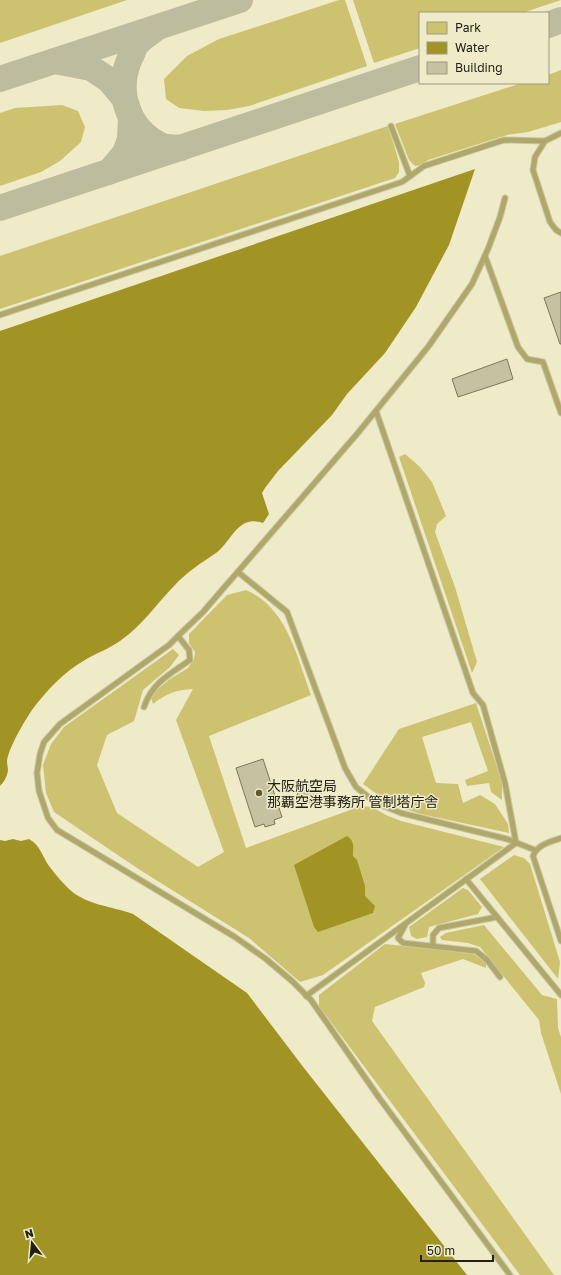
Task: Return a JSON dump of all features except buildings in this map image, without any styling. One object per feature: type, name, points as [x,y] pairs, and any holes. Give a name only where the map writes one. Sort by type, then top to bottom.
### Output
[{"type":"lane","points":[[391,126],[410,176]]},
{"type":"lane","points":[[0,315],[402,182],[424,166],[504,140],[545,141],[561,133]]},
{"type":"lane","points":[[545,141],[535,157],[533,170],[550,222],[556,230],[561,233]]},
{"type":"lane","points":[[505,198],[500,217],[472,284],[428,347],[376,411],[203,612],[169,645],[60,724],[44,742],[40,754],[37,773],[39,791],[48,818],[57,830],[235,938],[266,959],[292,981],[306,996],[510,1275]]},
{"type":"lane","points":[[485,256],[518,346],[527,359],[543,362],[561,413]]},
{"type":"lane","points":[[376,411],[472,694],[483,705],[504,783],[516,843]]},
{"type":"lane","points":[[238,572],[287,612],[345,768],[356,788],[376,803],[401,814],[507,839],[535,850]]},
{"type":"lane","points":[[144,707],[148,697],[158,683],[190,660],[189,650],[178,636]]},
{"type":"lane","points":[[561,838],[541,845],[535,850],[533,856],[561,941]]},
{"type":"lane","points":[[306,996],[516,843]]},
{"type":"lane","points":[[466,879],[561,995]]},
{"type":"lane","points":[[433,946],[433,935],[440,928],[497,917]]},
{"type":"lane","points":[[405,924],[398,938],[403,944],[476,951],[487,960],[500,977]]},
{"type":"green space","points":[[0,0],[127,0],[0,43]]},
{"type":"green space","points":[[339,0],[345,0],[367,66],[249,106],[227,110],[204,111],[179,108],[166,99],[164,79],[187,56],[219,39]]},
{"type":"green space","points":[[353,0],[561,0],[525,12],[419,12],[419,48],[374,63]]},
{"type":"green space","points":[[561,70],[561,122],[528,132],[507,135],[428,160],[421,165],[415,166],[409,160],[395,124],[519,84],[549,84],[549,75]]},
{"type":"green space","points":[[62,105],[78,111],[85,127],[81,142],[60,161],[41,172],[0,186],[0,113],[15,108]]},
{"type":"green space","points":[[388,126],[399,162],[399,172],[395,178],[0,309],[0,256]]},
{"type":"green space","points":[[405,454],[420,467],[432,482],[446,516],[437,524],[435,532],[455,587],[477,662],[472,673],[399,457]]},
{"type":"green space","points":[[246,590],[260,598],[271,608],[281,621],[289,635],[311,695],[209,736],[246,848],[361,806],[372,807],[401,821],[504,847],[323,975],[300,982],[249,938],[140,870],[54,812],[46,793],[43,765],[51,744],[64,727],[173,649],[179,655],[170,667],[143,690],[134,721],[107,735],[97,765],[117,813],[198,867],[224,852],[176,720],[193,689],[172,693],[153,704],[151,698],[158,689],[170,679],[188,668],[194,659],[195,652],[189,643],[189,634],[227,595]]},
{"type":"green space","points":[[476,703],[502,782],[502,800],[491,792],[489,783],[467,786],[465,780],[488,771],[471,722],[422,737],[436,783],[458,784],[463,803],[480,795],[495,804],[508,824],[509,833],[421,814],[392,805],[363,784],[399,729]]},
{"type":"green space","points":[[514,855],[524,858],[530,864],[560,962],[558,979],[480,879]]},
{"type":"green space","points":[[463,888],[468,890],[482,907],[478,914],[429,927],[427,937],[417,939],[411,936],[409,927]]},
{"type":"green space","points":[[484,925],[542,995],[557,999],[558,1028],[561,1037],[561,1094],[541,1033],[539,1020],[480,947],[468,943],[442,940],[440,937],[446,933]]},
{"type":"green space","points":[[385,944],[472,953],[486,963],[486,968],[463,959],[421,973],[425,983],[424,987],[375,1007],[372,1021],[554,1275],[520,1275],[319,1006],[319,995]]},
{"type":"water","points":[[475,169],[449,245],[416,307],[385,353],[347,394],[332,415],[278,471],[265,488],[262,493],[269,514],[263,523],[254,521],[241,525],[222,548],[180,580],[128,635],[116,644],[77,665],[56,682],[32,710],[17,735],[8,755],[7,775],[0,786],[0,331]]},
{"type":"water","points":[[347,836],[352,842],[353,856],[357,860],[365,886],[365,896],[375,906],[373,913],[318,932],[314,927],[294,865]]},
{"type":"water","points":[[13,839],[21,841],[29,839],[33,842],[39,848],[54,872],[75,894],[90,902],[133,914],[247,993],[467,1275],[0,1275],[0,840],[5,841]]},
{"type":"taxiway","points":[[0,79],[240,0]]},
{"type":"taxiway","points":[[549,25],[561,20]]},
{"type":"taxiway","points":[[155,29],[136,45],[126,69],[124,94],[132,118],[139,129],[148,138],[162,146],[181,148]]},
{"type":"taxiway","points":[[55,61],[91,68],[109,80],[124,98],[131,118],[130,139],[125,153],[109,172]]},
{"type":"taxiway","points":[[0,208],[419,68]]},
{"type":"place","name":"大阪航空局 那覇空港事務所 管制塔庁舎","points":[[259,793]]}]
